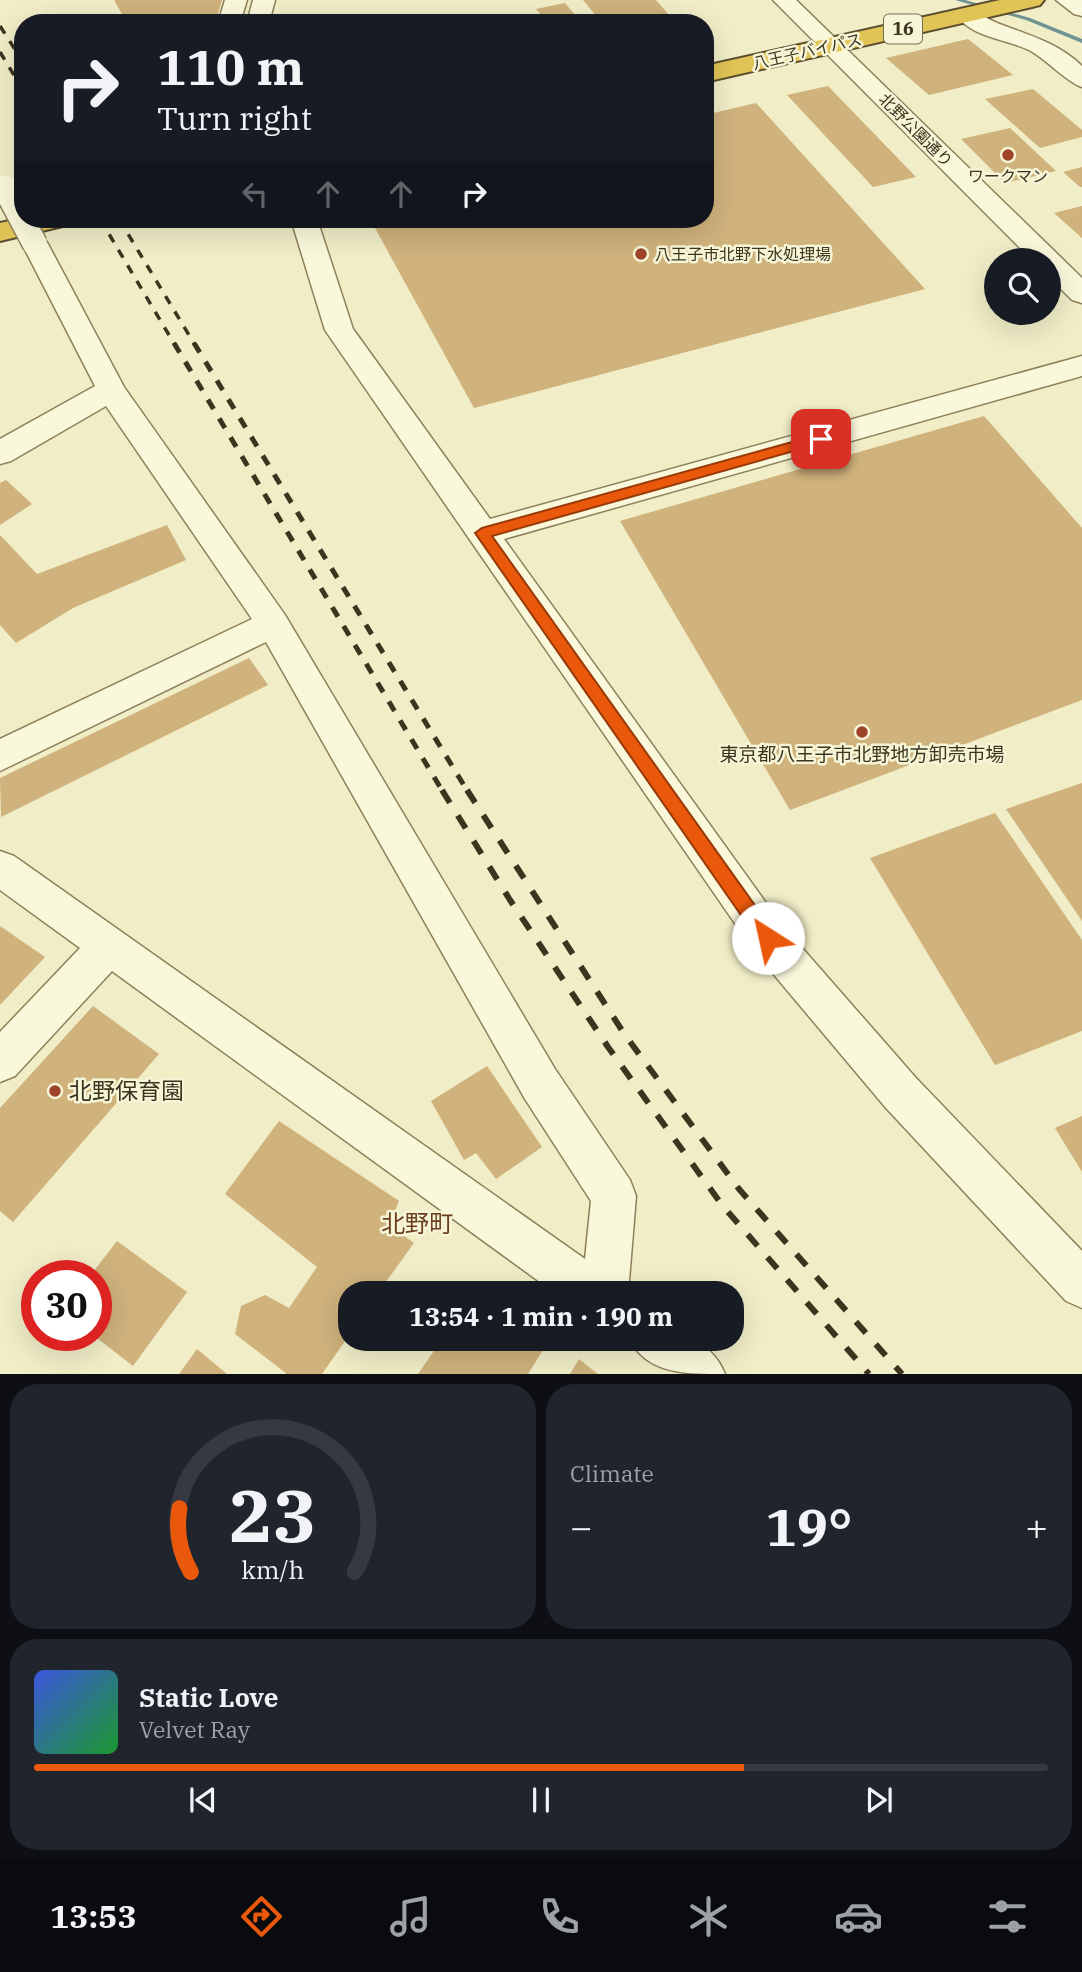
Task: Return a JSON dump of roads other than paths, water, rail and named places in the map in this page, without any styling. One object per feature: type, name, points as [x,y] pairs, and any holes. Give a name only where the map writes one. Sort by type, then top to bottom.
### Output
[{"type":"highway","name":"八王子バイパス","points":[[714,65],[812,27],[933,1]]},
{"type":"highway","name":"八王子バイパス","points":[[714,67],[831,46],[1025,2]]},
{"type":"highway","points":[[0,232],[44,237]]},
{"type":"highway","points":[[0,260],[44,237]]},
{"type":"street","name":"北野公園通り","points":[[784,0],[1082,294]]},
{"type":"street","points":[[1067,0],[1082,9]]},
{"type":"street","points":[[971,14],[987,28],[1042,47],[1063,60],[1082,80]]},
{"type":"street","points":[[307,228],[339,330],[768,938],[901,1093],[1076,1269]]},
{"type":"street","points":[[44,237],[111,390],[273,624],[540,1084],[614,1196],[606,1281]]},
{"type":"street","points":[[482,533],[1082,366]]},
{"type":"street","points":[[0,453],[111,390]]},
{"type":"street","points":[[0,756],[273,624]]},
{"type":"street","points":[[0,868],[577,1281]]},
{"type":"street","points":[[0,1062],[109,946]]},
{"type":"street","points":[[669,1351],[701,1374]]},
{"type":"waterway","points":[[958,0],[1028,19],[1082,41]]},
{"type":"railway","points":[[0,26],[14,48]]},
{"type":"railway","points":[[0,52],[14,75]]},
{"type":"railway","points":[[105,228],[175,345]]},
{"type":"railway","points":[[124,228],[195,345]]},
{"type":"railway","points":[[174,343],[443,792]]},
{"type":"railway","points":[[194,343],[468,792]]},
{"type":"railway","points":[[442,790],[510,900],[608,1047],[722,1205],[869,1374]]},
{"type":"railway","points":[[467,790],[625,1035],[739,1189],[902,1374]]},
{"type":"place","name":"ワークマン","points":[[1008,155]]},
{"type":"place","name":"八王子市北野下水処理場","points":[[641,254]]},
{"type":"place","name":"東京都八王子市北野地方卸売市場","points":[[862,732]]},
{"type":"place","name":"北野保育園","points":[[55,1091]]},
{"type":"district","name":"北野町","points":[[417,1224]]}]
